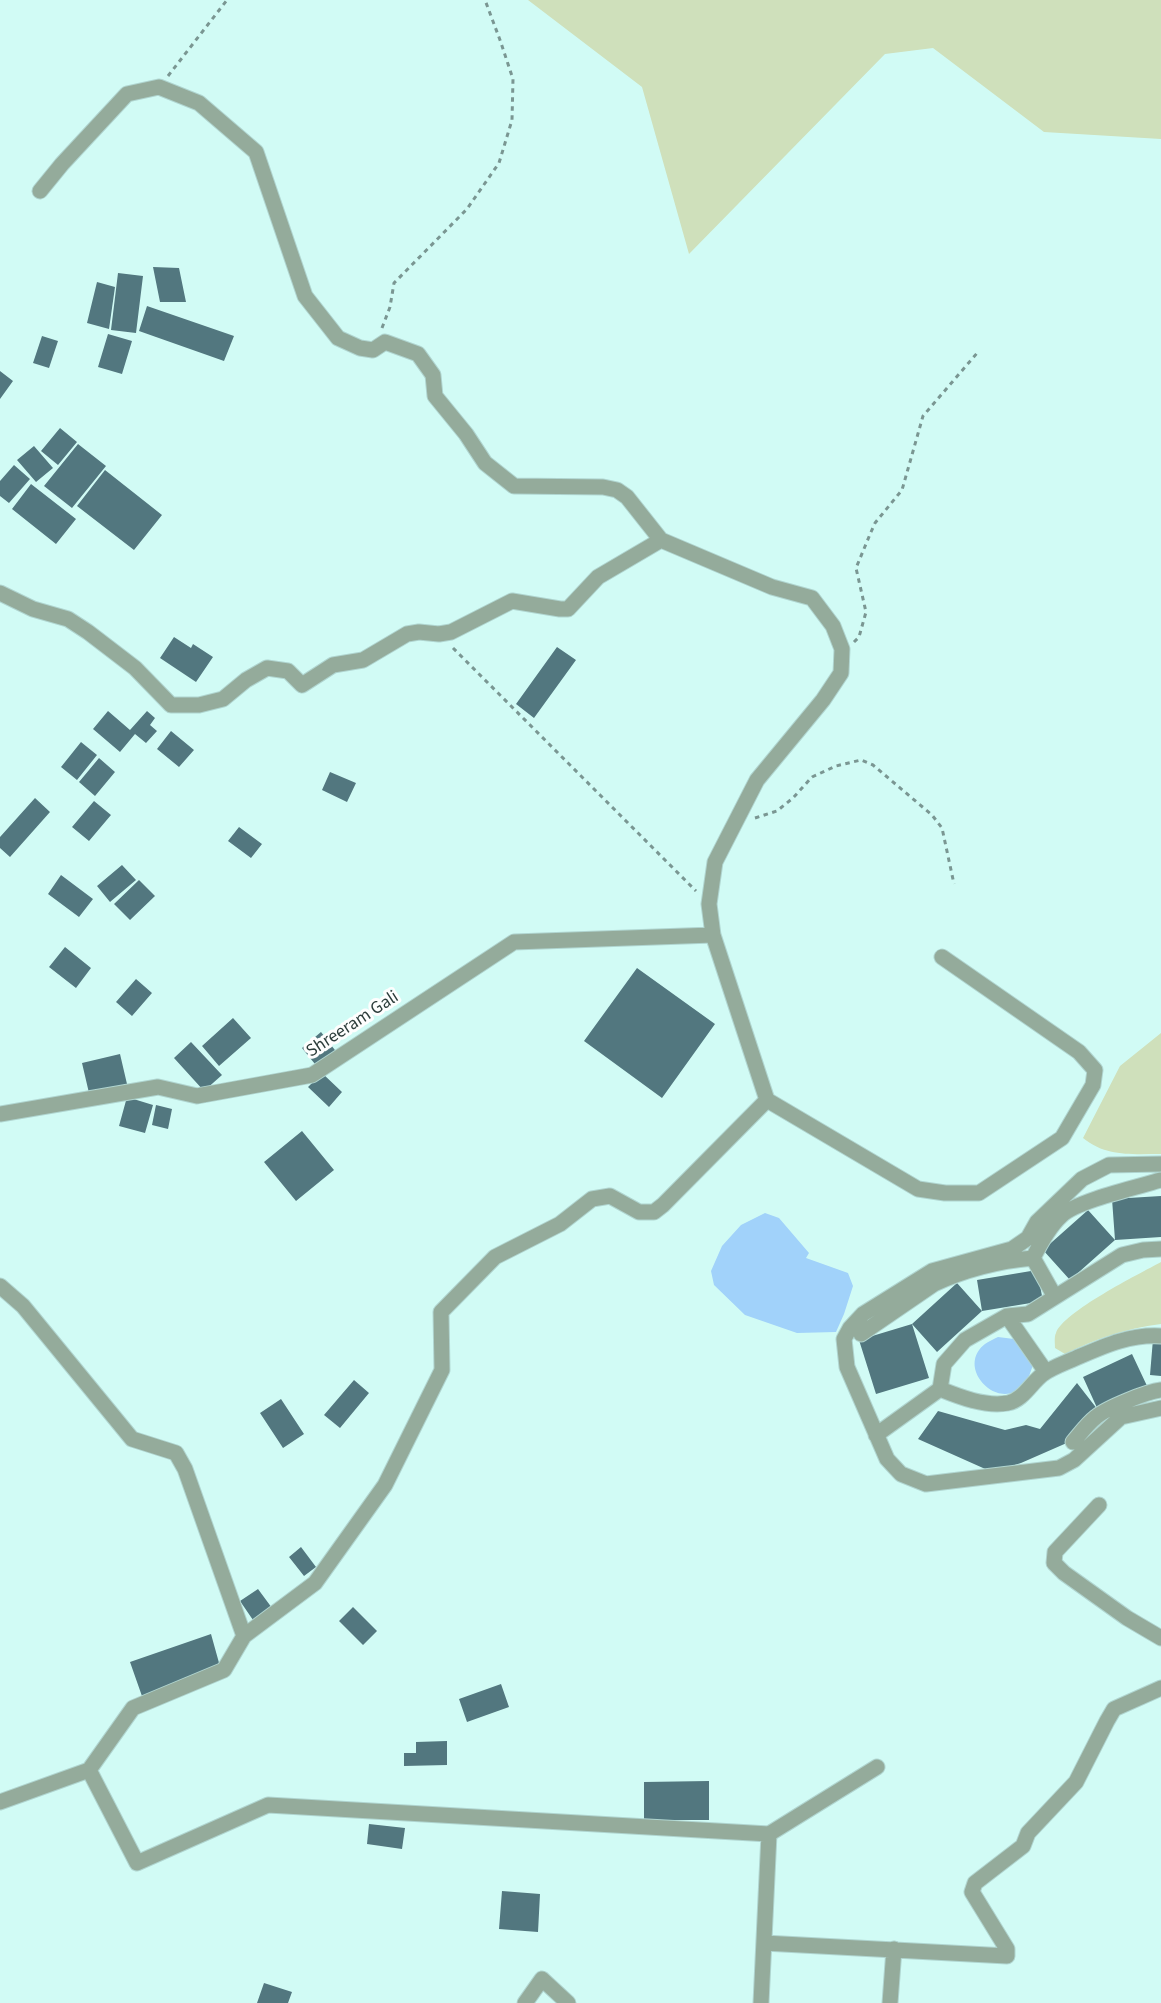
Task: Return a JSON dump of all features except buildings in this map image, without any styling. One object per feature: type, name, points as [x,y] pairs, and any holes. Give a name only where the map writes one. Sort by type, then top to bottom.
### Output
[{"type":"street","points":[[40,191],[127,94],[159,87],[199,103],[256,152],[305,296],[339,338],[360,348],[373,350],[385,342],[418,354],[433,375],[435,396],[466,434],[485,463],[514,486],[603,487],[617,490],[627,497],[661,540],[772,587],[812,598],[833,626],[843,649],[841,673],[823,700],[757,780],[715,862],[709,904],[713,935],[767,1100],[918,1189],[945,1193],[979,1193],[1062,1138],[1093,1085],[1095,1070],[1079,1052],[942,957]]},
{"type":"street","points":[[0,593],[33,609],[68,619],[88,632],[135,668],[171,705],[199,705],[223,699],[246,680],[267,668],[288,671],[302,685],[333,665],[363,660],[407,634],[451,632],[512,601],[568,609],[598,577],[661,540]]},
{"type":"street","name":"Shreeram Gali","points":[[0,1114],[159,1087],[197,1096],[312,1075],[514,942],[713,935]]},
{"type":"street","points":[[0,1802],[89,1770],[133,1708],[224,1670],[244,1636],[315,1583],[385,1485],[442,1370],[441,1312],[495,1257],[560,1224],[592,1199],[610,1196],[639,1212],[654,1212],[767,1100]]},
{"type":"street","points":[[1161,1164],[1109,1165],[1082,1179],[1037,1222],[1028,1238],[1012,1249],[932,1271],[862,1314],[844,1339],[847,1367],[887,1459],[901,1474],[926,1484],[1059,1468],[1074,1460],[1121,1418],[1161,1408]]},
{"type":"street","points":[[1033,1258],[1041,1242],[1061,1215],[1102,1197],[1161,1180]]},
{"type":"street","points":[[876,1435],[940,1389],[944,1364],[965,1340],[1007,1316],[1028,1314],[1122,1255],[1161,1249]]},
{"type":"street","points":[[1033,1258],[1055,1297]]},
{"type":"street","points":[[861,1334],[946,1278],[998,1263],[1033,1258]]},
{"type":"street","points":[[0,1286],[23,1306],[132,1439],[176,1453],[185,1469],[244,1636]]},
{"type":"street","points":[[1007,1316],[1046,1372]]},
{"type":"street","points":[[940,1389],[965,1399],[998,1404],[1010,1402],[1023,1395],[1034,1381],[1046,1372],[1113,1342],[1147,1335],[1161,1336]]},
{"type":"street","points":[[1073,1442],[1094,1418],[1104,1412],[1132,1399],[1161,1390]]},
{"type":"street","points":[[1099,1505],[1055,1552],[1054,1563],[1064,1573],[1127,1618],[1161,1638]]},
{"type":"street","points":[[764,1943],[1007,1956],[1007,1949],[972,1892],[975,1883],[1023,1846],[1028,1833],[1076,1782],[1114,1709],[1161,1688]]},
{"type":"street","points":[[89,1770],[137,1863],[268,1805],[769,1834],[877,1767]]},
{"type":"street","points":[[761,2003],[769,1834]]},
{"type":"street","points":[[890,2003],[894,1949]]},
{"type":"street","points":[[525,2003],[542,1979],[568,2003]]},
{"type":"path","points":[[159,87],[227,0]]},
{"type":"path","points":[[373,350],[390,307],[394,283],[467,208],[499,163],[512,120],[513,79],[501,40],[484,0]]},
{"type":"path","points":[[843,649],[859,637],[866,612],[856,568],[875,524],[902,490],[923,416],[978,352]]},
{"type":"path","points":[[439,634],[709,904]]},
{"type":"path","points":[[734,826],[777,811],[793,798],[812,777],[836,766],[861,760],[873,765],[932,815],[942,828],[954,884]]},
{"type":"green space","points":[[528,0],[1161,0],[1161,139],[1044,132],[933,48],[885,54],[689,254],[642,87]]},
{"type":"green space","points":[[1161,1033],[1161,1154],[1110,1151],[1101,1149],[1083,1138],[1120,1066]]},
{"type":"green space","points":[[1161,1262],[1161,1324],[1112,1335],[1065,1354],[1055,1348],[1056,1333],[1072,1315],[1086,1304]]},
{"type":"water","points":[[765,1213],[779,1218],[809,1253],[806,1258],[848,1273],[853,1286],[836,1332],[797,1333],[745,1315],[714,1285],[711,1271],[722,1246],[741,1225]]},
{"type":"water","points":[[998,1337],[1014,1339],[1033,1364],[1025,1383],[1014,1392],[1001,1394],[990,1389],[980,1380],[975,1368],[976,1356],[985,1344]]}]
